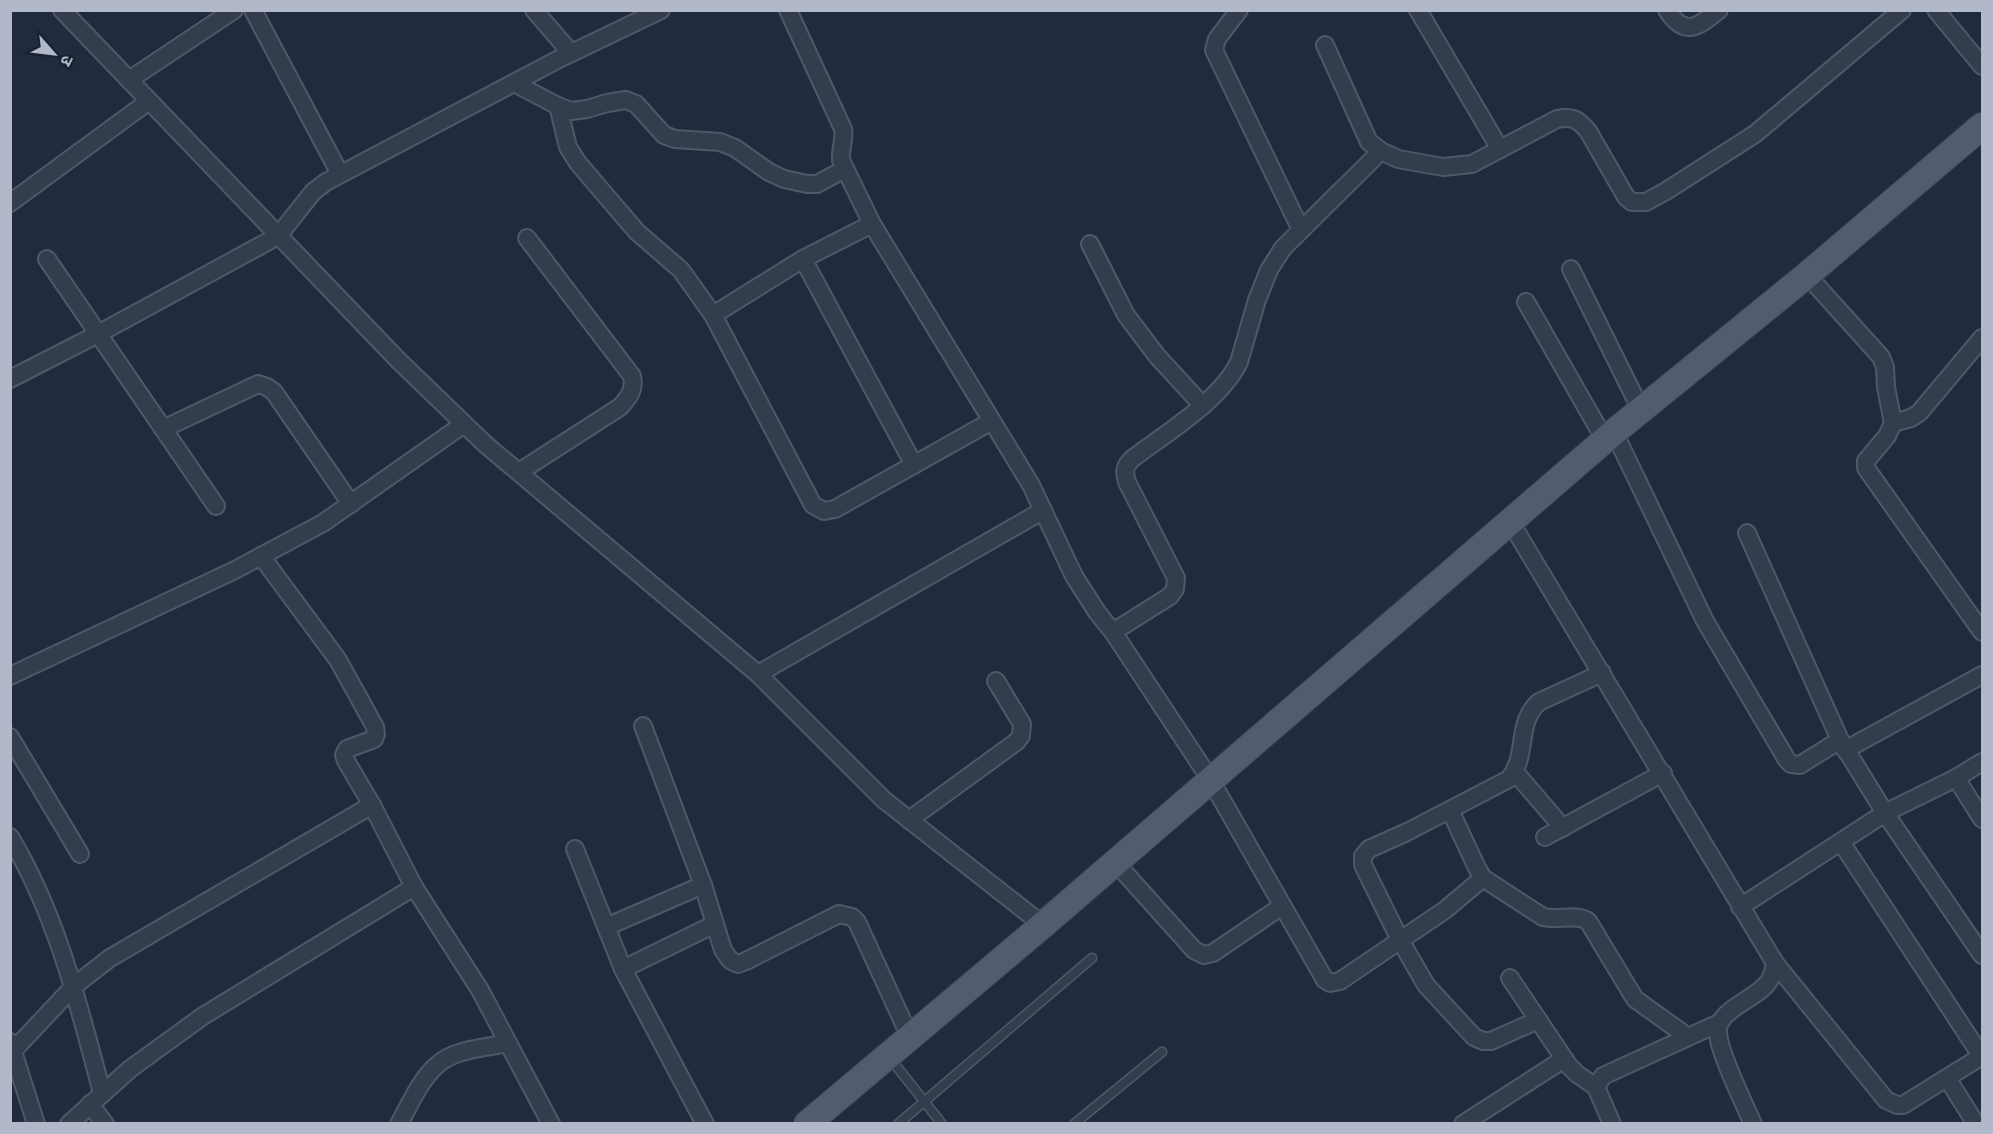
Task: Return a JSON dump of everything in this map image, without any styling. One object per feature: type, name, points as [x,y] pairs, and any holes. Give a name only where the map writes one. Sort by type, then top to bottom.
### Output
[{"type":"main road","points":[[807,1124],[1043,925],[1610,436],[1807,275],[1983,126]]},
{"type":"street","points":[[62,10],[398,360],[464,424],[758,674],[884,800],[1043,925]]},
{"type":"street","points":[[129,80],[234,10]]},
{"type":"street","points":[[253,10],[340,174]]},
{"type":"street","points":[[534,10],[572,53]]},
{"type":"street","points":[[10,379],[278,236],[313,192],[340,174],[514,82],[661,10]]},
{"type":"street","points":[[788,10],[843,129],[841,159],[872,224],[1030,485],[1074,576],[1210,779],[1325,980],[1340,981],[1445,910],[1483,878]]},
{"type":"street","points":[[1239,10],[1217,39],[1214,50],[1301,230]]},
{"type":"street","points":[[1418,10],[1500,149]]},
{"type":"street","points":[[1667,10],[1678,25],[1688,28],[1701,24],[1719,10]]},
{"type":"street","points":[[1325,45],[1369,142],[1381,151],[1398,159],[1443,167],[1472,164],[1557,119],[1570,117],[1580,121],[1588,131],[1628,200],[1640,203],[1666,191],[1755,134],[1902,10]]},
{"type":"street","points":[[1936,10],[1983,66]]},
{"type":"street","points":[[514,82],[571,111],[587,110],[607,103],[626,100],[636,104],[664,135],[675,139],[720,142],[735,148],[769,172],[807,184],[817,184],[845,169]]},
{"type":"street","points":[[10,203],[149,101]]},
{"type":"street","points":[[558,106],[567,147],[578,163],[637,232],[681,270],[713,315],[813,505],[824,511],[835,509],[990,422]]},
{"type":"street","points":[[1113,632],[1170,596],[1177,583],[1127,482],[1126,465],[1203,406],[1235,371],[1257,300],[1269,270],[1283,248],[1381,151]]},
{"type":"street","points":[[713,315],[803,259],[872,224]]},
{"type":"street","points":[[519,472],[620,407],[631,395],[634,385],[632,376],[527,238]]},
{"type":"street","points":[[1089,244],[1126,315],[1157,356],[1203,406]]},
{"type":"street","points":[[803,259],[914,465]]},
{"type":"street","points":[[47,260],[216,506]]},
{"type":"street","points":[[1570,269],[1641,410]]},
{"type":"street","points":[[1807,275],[1881,357],[1885,367],[1886,387],[1893,423],[1887,436],[1866,461],[1866,468],[1983,632]]},
{"type":"street","points":[[1526,302],[1610,436],[1705,621],[1791,764],[1800,765],[1983,675]]},
{"type":"street","points":[[1893,423],[1919,413],[1983,338]]},
{"type":"street","points":[[163,429],[258,384],[267,387],[274,392],[351,504]]},
{"type":"street","points":[[10,676],[261,556],[323,523],[464,424]]},
{"type":"street","points":[[758,674],[1042,511]]},
{"type":"street","points":[[1511,522],[1775,963],[1886,1100],[1892,1104],[1903,1105],[1982,1057],[1841,842]]},
{"type":"street","points":[[1747,533],[1842,745],[1885,813],[1983,955]]},
{"type":"street","points":[[261,556],[338,660],[375,727],[374,739],[347,749],[344,754],[346,761],[372,805],[414,887],[480,990],[551,1124]]},
{"type":"street","points":[[1538,1020],[1491,1041],[1483,1041],[1474,1037],[1426,985],[1400,940],[1363,864],[1363,856],[1369,849],[1509,779],[1518,765],[1527,716],[1532,708],[1539,702],[1602,673]]},
{"type":"street","points":[[909,820],[1016,742],[1021,736],[1022,724],[996,681]]},
{"type":"street","points":[[643,726],[703,885],[723,950],[730,960],[738,964],[839,914],[852,916],[857,922],[910,1037]]},
{"type":"street","points":[[10,737],[80,854]]},
{"type":"street","points":[[1740,907],[1885,813],[1983,762]]},
{"type":"street","points":[[1515,772],[1563,828]]},
{"type":"street","points":[[1545,837],[1662,773]]},
{"type":"street","points":[[1956,778],[1983,819]]},
{"type":"street","points":[[36,1124],[12,1046],[74,986],[110,958],[372,805]]},
{"type":"street","points":[[1450,810],[1483,878],[1543,918],[1552,920],[1581,917],[1588,921],[1635,999],[1688,1037]]},
{"type":"street","points":[[10,837],[35,882],[74,986],[96,1098],[105,1124]]},
{"type":"street","points":[[575,849],[623,969],[705,1124]]},
{"type":"street","points":[[1115,862],[1194,950],[1204,955],[1213,953],[1282,906]]},
{"type":"street","points":[[606,927],[703,885]]},
{"type":"street","points":[[69,1124],[130,1069],[203,1016],[414,887]]},
{"type":"street","points":[[623,969],[715,924]]},
{"type":"street","points":[[1596,1087],[1604,1076],[1719,1023],[1728,1013],[1769,982],[1775,963]]},
{"type":"street","points":[[1510,978],[1564,1059],[1577,1074],[1596,1087],[1612,1124]]},
{"type":"street","points":[[1719,1023],[1718,1033],[1721,1047],[1753,1124]]},
{"type":"street","points":[[399,1124],[424,1081],[438,1063],[463,1052],[508,1043]]},
{"type":"street","points":[[1463,1124],[1564,1059]]},
{"type":"street","points":[[1947,1078],[1976,1124]]},
{"type":"lane","points":[[898,1124],[1092,958]]},
{"type":"lane","points":[[1074,1124],[1162,1052]]},
{"type":"lane","points":[[888,1055],[942,1124]]}]
